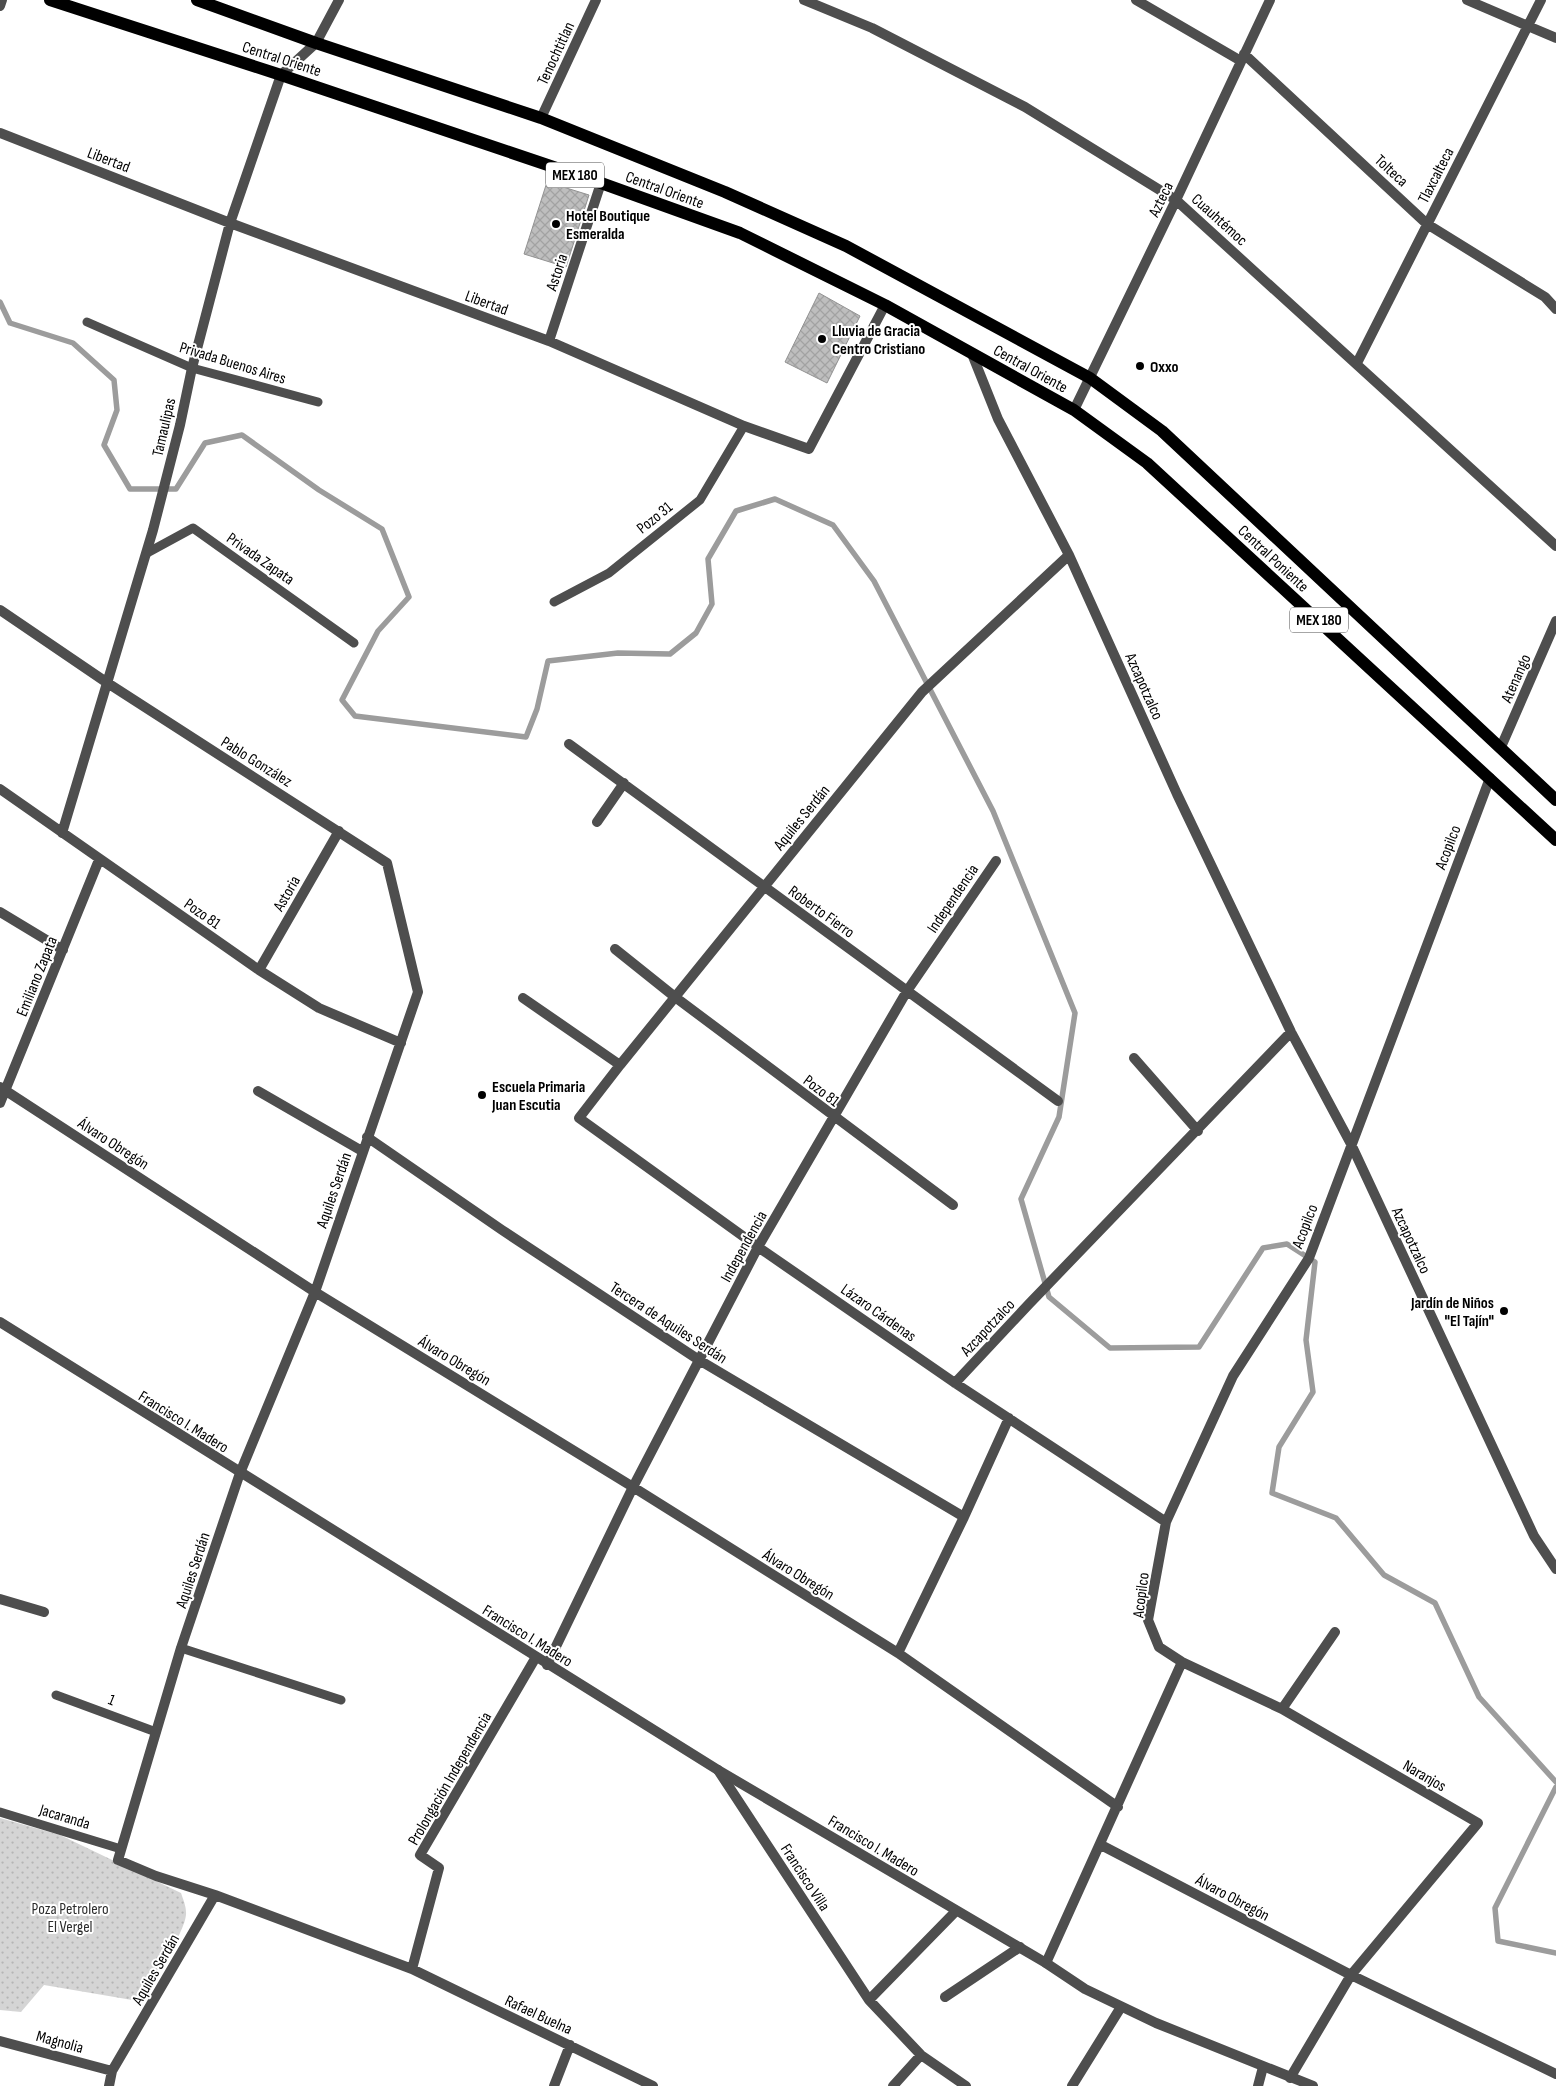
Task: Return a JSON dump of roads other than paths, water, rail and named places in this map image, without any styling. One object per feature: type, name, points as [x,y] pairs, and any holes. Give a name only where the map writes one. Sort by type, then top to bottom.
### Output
[{"type":"main road","name":"Central Oriente","points":[[50,0],[281,75],[601,183],[740,233],[885,305],[1074,410]]},
{"type":"main road","name":"Central Oriente","points":[[197,0],[316,43],[541,118],[725,192],[846,246],[1090,378]]},
{"type":"main road","name":"Central Poniente","points":[[1090,378],[1162,431],[1556,800]]},
{"type":"main road","name":"Central Poniente","points":[[1074,410],[1147,463],[1556,840]]},
{"type":"street","points":[[0,6],[2,0]]},
{"type":"street","name":"Tamaulipas","points":[[62,832],[153,530],[180,425],[192,368],[230,223],[281,75],[316,43],[339,0]]},
{"type":"street","name":"Tenochtitlan","points":[[541,118],[596,0]]},
{"type":"street","name":"Cuauhtémoc","points":[[804,0],[872,28],[1025,107],[1176,200],[1556,546]]},
{"type":"street","name":"Tolteca","points":[[1136,0],[1243,57],[1427,224],[1545,297],[1556,308]]},
{"type":"street","name":"Azteca","points":[[1074,410],[1270,0]]},
{"type":"street","points":[[1466,0],[1556,38]]},
{"type":"street","name":"Tlaxcalteca","points":[[1357,363],[1541,0]]},
{"type":"street","name":"Libertad","points":[[0,133],[230,223],[549,341],[744,426],[809,449],[885,305]]},
{"type":"street","name":"Astoria","points":[[549,341],[601,183]]},
{"type":"street","name":"Azcapotzalco","points":[[972,354],[998,419],[1069,555],[1177,794],[1291,1032],[1351,1144],[1534,1536],[1556,1569]]},
{"type":"street","name":"Aquiles Serdán","points":[[579,1118],[763,886],[922,692],[1069,555]]},
{"type":"street","name":"Pablo González","points":[[0,610],[106,682],[387,863],[418,992]]},
{"type":"street","name":"Atenango","points":[[1501,747],[1556,621]]},
{"type":"street","name":"Roberto Fierro","points":[[570,744],[1058,1101]]},
{"type":"street","name":"Acopilco","points":[[1182,1662],[1159,1646],[1148,1620],[1166,1522],[1233,1376],[1308,1258],[1490,778]]},
{"type":"street","points":[[597,822],[624,782]]},
{"type":"street","name":"Pozo 81","points":[[0,789],[259,970],[319,1008],[401,1042]]},
{"type":"street","name":"Astoria","points":[[259,970],[339,831]]},
{"type":"street","name":"Emiliano Zapata","points":[[0,1103],[3,1088],[63,950],[99,860]]},
{"type":"street","name":"Independencia","points":[[548,1665],[633,1487],[758,1247],[907,991],[996,861]]},
{"type":"street","points":[[0,912],[63,950]]},
{"type":"street","name":"Pozo 81","points":[[615,949],[675,998],[953,1205]]},
{"type":"street","name":"Aquiles Serdán","points":[[120,1849],[181,1648],[240,1473],[315,1292],[362,1150],[418,992]]},
{"type":"street","points":[[523,998],[620,1065]]},
{"type":"street","name":"Azcapotzalco","points":[[955,1383],[1291,1032]]},
{"type":"street","points":[[1134,1058],[1198,1131]]},
{"type":"street","name":"Álvaro Obregón","points":[[3,1088],[315,1292],[633,1487],[898,1653],[1118,1807]]},
{"type":"street","points":[[258,1091],[362,1150]]},
{"type":"street","name":"Lázaro Cárdenas","points":[[579,1118],[758,1247],[955,1383],[1166,1522]]},
{"type":"street","name":"Tercera de Aquiles Serdán","points":[[367,1137],[502,1230],[699,1360],[964,1517]]},
{"type":"street","name":"Francisco I. Madero","points":[[0,1322],[718,1770],[1020,1947],[1084,1989],[1121,2007],[1313,2086]]},
{"type":"street","points":[[898,1653],[964,1517],[1009,1418]]},
{"type":"street","points":[[0,1599],[44,1612]]},
{"type":"street","points":[[1282,1709],[1335,1632]]},
{"type":"street","name":"Prolongación Independencia","points":[[412,1970],[439,1868],[420,1855],[536,1658]]},
{"type":"street","points":[[1046,1963],[1101,1845],[1182,1662]]},
{"type":"street","name":"Naranjos","points":[[1182,1662],[1282,1709],[1478,1823],[1351,1975],[1290,2078]]},
{"type":"street","name":"Francisco Villa","points":[[718,1770],[869,2000],[921,2055],[966,2086]]},
{"type":"street","name":"Álvaro Obregón","points":[[1101,1845],[1351,1975]]},
{"type":"street","points":[[120,1849],[118,1860],[156,1876],[215,1895]]},
{"type":"street","name":"Aquiles Serdán","points":[[109,2086],[112,2071],[215,1895]]},
{"type":"street","name":"Rafael Buelna","points":[[215,1895],[412,1970],[653,2086]]},
{"type":"street","points":[[869,2000],[956,1911]]},
{"type":"street","points":[[945,1997],[1020,1947]]},
{"type":"street","points":[[1351,1975],[1556,2074]]},
{"type":"street","points":[[1072,2086],[1121,2007]]},
{"type":"street","name":"Magnolia","points":[[0,2041],[112,2071]]},
{"type":"street","points":[[554,2086],[570,2045]]},
{"type":"street","points":[[893,2086],[921,2055]]},
{"type":"street","points":[[1258,2086],[1263,2067]]},
{"type":"lane","name":"Privada Buenos Aires","points":[[87,322],[192,368],[318,402]]},
{"type":"lane","name":"Pozo 31","points":[[554,602],[610,573],[700,500],[744,426]]},
{"type":"lane","name":"Privada Zapata","points":[[146,553],[193,528],[354,643]]},
{"type":"lane","points":[[181,1648],[341,1700]]},
{"type":"lane","name":"1","points":[[56,1694],[156,1732]]},
{"type":"lane","name":"Jacaranda","points":[[0,1812],[120,1849]]},
{"type":"waterway","points":[[0,302],[10,323],[73,343],[114,380],[117,410],[104,445],[130,489],[176,489],[205,443],[242,435],[319,490],[382,529],[409,597],[378,631],[342,700],[355,716],[526,737],[537,709],[548,661],[618,653],[670,654],[696,633],[712,604],[708,559],[736,511],[775,499],[833,525],[874,581],[993,811],[1075,1013],[1059,1117],[1021,1199],[1049,1297],[1110,1348],[1199,1347],[1263,1248],[1287,1244],[1315,1262],[1306,1340],[1313,1392],[1279,1447],[1272,1493],[1336,1518],[1384,1575],[1435,1603],[1479,1697],[1556,1782]]},
{"type":"waterway","points":[[1556,1787],[1495,1908],[1498,1941],[1556,1953]]},
{"type":"place","name":"Hotel Boutique Esmeralda","points":[[556,224]]},
{"type":"place","name":"Lluvia de Gracia Centro Cristiano","points":[[822,339]]},
{"type":"place","name":"Oxxo","points":[[1140,366]]},
{"type":"place","name":"Escuela Primaria Juan Escutia","points":[[482,1095]]},
{"type":"place","name":"Jardín de Niños \"El Tajín\"","points":[[1504,1311]]},
{"type":"park label","name":"Poza Petrolero El Vergel","points":[[70,1917]]}]
